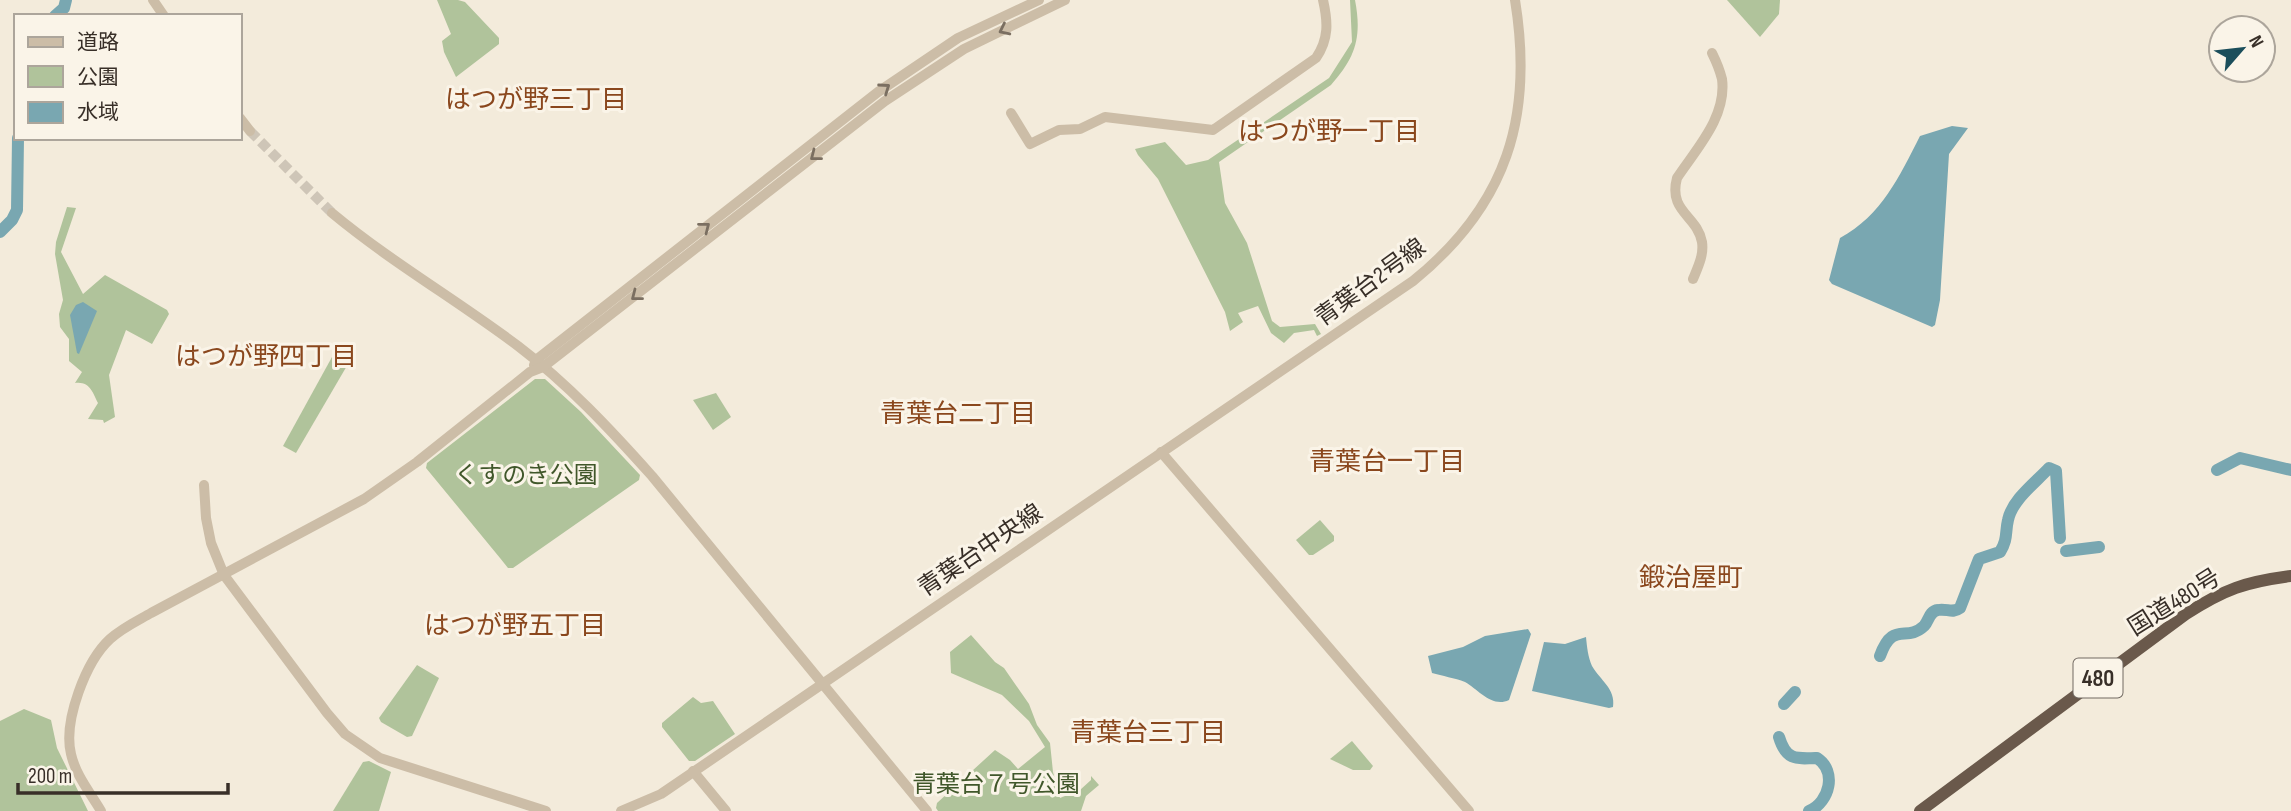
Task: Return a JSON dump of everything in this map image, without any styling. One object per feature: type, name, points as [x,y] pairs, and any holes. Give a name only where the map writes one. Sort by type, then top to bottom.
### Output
[{"type":"highway","name":"国道480号","points":[[1920,811],[2186,614],[2225,591],[2246,583],[2291,576]]},
{"type":"street","points":[[101,811],[79,778],[68,737],[74,709],[90,666],[103,646],[119,631],[364,499],[417,462],[878,92],[958,38],[1039,0]]},
{"type":"street","points":[[540,364],[885,101],[964,49],[1065,0]]},
{"type":"street","points":[[1011,113],[1030,144],[1059,130],[1080,129],[1105,117],[1213,130],[1316,58],[1324,47],[1328,31],[1323,0]]},
{"type":"street","name":"青葉台2号線","points":[[1161,452],[1413,281],[1442,256],[1470,224],[1496,182],[1518,116],[1522,64],[1514,0]]},
{"type":"street","points":[[1693,279],[1702,252],[1702,242],[1694,225],[1678,206],[1675,186],[1677,178],[1719,113],[1722,100],[1721,77],[1713,53]]},
{"type":"street","points":[[242,121],[250,131]]},
{"type":"street","points":[[332,213],[371,245],[489,325],[540,364],[593,412],[652,476],[927,811]]},
{"type":"street","points":[[1161,452],[1469,811]]},
{"type":"street","name":"青葉台中央線","points":[[621,811],[661,794],[1161,452]]},
{"type":"street","points":[[204,485],[211,543],[224,575],[345,734],[380,758],[400,766],[545,811]]},
{"type":"street","points":[[693,771],[726,811]]},
{"type":"green space","points":[[437,0],[465,2],[499,38],[499,44],[456,77],[444,52],[442,41],[451,34]]},
{"type":"green space","points":[[1350,0],[1355,0],[1357,13],[1355,46],[1346,65],[1331,85],[1219,162],[1225,203],[1247,243],[1272,321],[1280,327],[1315,324],[1321,334],[1317,336],[1314,330],[1294,333],[1284,343],[1271,333],[1258,306],[1238,313],[1243,322],[1230,331],[1225,312],[1158,179],[1135,149],[1165,142],[1186,165],[1208,160],[1329,78],[1352,42]]},
{"type":"green space","points":[[1727,0],[1780,0],[1779,14],[1760,37]]},
{"type":"green space","points":[[67,207],[76,208],[61,252],[83,294],[105,275],[167,310],[169,314],[152,344],[126,330],[109,375],[115,417],[104,423],[103,420],[88,419],[98,403],[88,386],[75,383],[82,372],[69,361],[69,339],[60,327],[59,314],[63,300],[55,254]]},
{"type":"green space","points":[[332,357],[348,364],[296,453],[283,446]]},
{"type":"green space","name":"くすのき公園","points":[[535,379],[545,379],[581,412],[640,475],[639,480],[513,568],[508,568],[426,468],[427,463]]},
{"type":"green space","points":[[716,393],[731,417],[713,430],[693,400]]},
{"type":"green space","points":[[1320,520],[1334,536],[1334,541],[1309,555],[1296,540]]},
{"type":"green space","name":"青葉台７号公園","points":[[971,635],[995,662],[1004,668],[1029,704],[1037,725],[1050,743],[1053,772],[1060,798],[1080,790],[1091,780],[1091,776],[1099,785],[1086,796],[1081,811],[938,811],[936,808],[937,803],[995,750],[1018,769],[1045,747],[1029,721],[1002,695],[951,673],[950,652]]},
{"type":"green space","points":[[417,665],[439,678],[412,736],[407,737],[381,722],[379,718]]},
{"type":"green space","points":[[693,697],[701,703],[713,701],[735,734],[695,761],[689,761],[662,727],[662,723]]},
{"type":"green space","points":[[24,709],[51,720],[57,748],[88,811],[0,811],[0,721]]},
{"type":"green space","points":[[1352,741],[1373,766],[1370,770],[1353,770],[1330,759]]},
{"type":"green space","points":[[369,761],[391,772],[379,811],[333,811],[363,762]]},
{"type":"water","points":[[1952,126],[1968,128],[1949,154],[1940,300],[1935,325],[1932,327],[1832,284],[1829,280],[1840,238],[1867,218],[1888,194],[1920,136]]},
{"type":"water","points":[[83,302],[97,311],[79,354],[70,315],[76,305]]},
{"type":"water","points":[[1528,629],[1531,634],[1509,700],[1491,700],[1465,682],[1432,673],[1428,656],[1463,647],[1485,636]]},
{"type":"water","points":[[1586,637],[1591,663],[1610,690],[1613,707],[1532,691],[1544,642],[1565,644]]},
{"type":"waterway","points":[[57,14],[64,8],[66,0]]},
{"type":"waterway","points":[[0,232],[12,220],[17,210],[18,140]]},
{"type":"waterway","points":[[2217,470],[2240,458],[2291,470]]},
{"type":"waterway","points":[[1880,656],[1885,645],[1895,635],[1917,631],[1935,611],[1954,611],[1960,608],[1979,559],[2000,552],[2014,506],[2049,468],[2056,471],[2060,538]]},
{"type":"waterway","points":[[2066,551],[2099,547]]},
{"type":"waterway","points":[[1784,704],[1795,692]]},
{"type":"waterway","points":[[1779,737],[1788,754],[1797,758],[1817,758],[1827,770],[1829,778],[1826,794],[1822,801],[1809,811]]},
{"type":"tunnel","points":[[250,131],[332,213]]},
{"type":"district","name":"はつが野三丁目","points":[[536,99]]},
{"type":"district","name":"はつが野一丁目","points":[[1329,131]]},
{"type":"district","name":"はつが野四丁目","points":[[266,356]]},
{"type":"district","name":"青葉台二丁目","points":[[958,413]]},
{"type":"district","name":"青葉台一丁目","points":[[1387,461]]},
{"type":"district","name":"鍛治屋町","points":[[1691,577]]},
{"type":"district","name":"はつが野五丁目","points":[[515,625]]},
{"type":"district","name":"青葉台三丁目","points":[[1148,732]]}]
